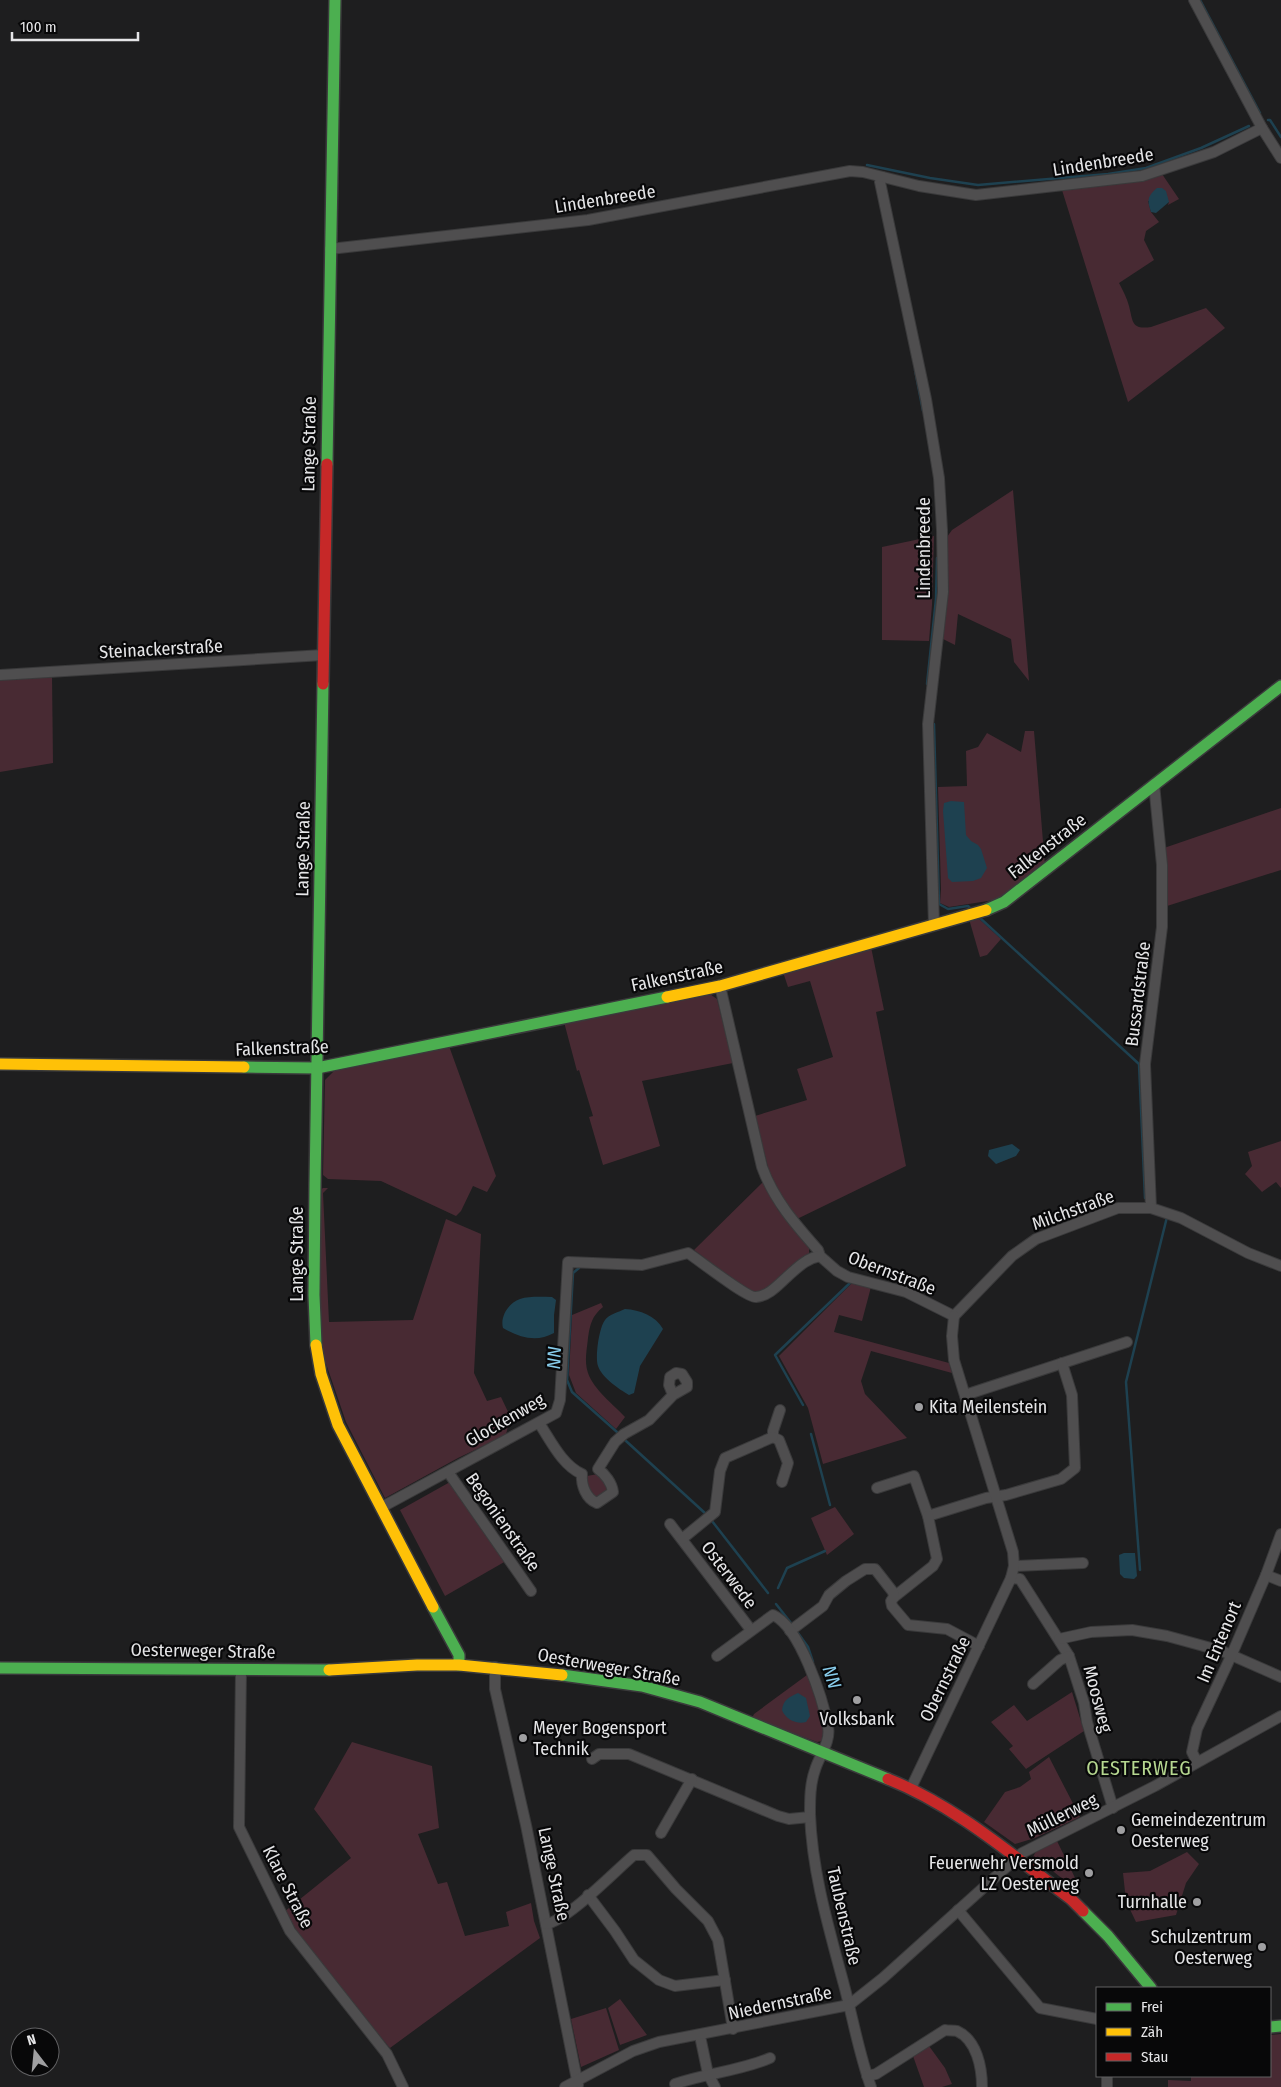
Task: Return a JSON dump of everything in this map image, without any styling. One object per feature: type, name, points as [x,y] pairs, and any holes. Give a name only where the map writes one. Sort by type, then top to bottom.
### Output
[{"type":"street","name":"Lange Straße","points":[[335,0],[317,1068],[314,1295],[316,1344],[321,1374],[338,1425],[459,1655],[459,1665]]},
{"type":"street","points":[[1194,0],[1262,128],[1281,158]]},
{"type":"street","name":"Lindenbreede","points":[[330,249],[588,220],[850,171],[863,172],[918,186],[976,195],[1142,176],[1214,152],[1262,128]]},
{"type":"street","name":"Lindenbreede","points":[[882,177],[880,182],[926,399],[939,478],[943,592],[928,724],[934,925]]},
{"type":"street","name":"Steinackerstraße","points":[[0,675],[323,656]]},
{"type":"street","name":"Falkenstraße","points":[[0,1064],[317,1068],[720,986],[985,911],[1004,902],[1281,686]]},
{"type":"street","name":"Bussardstraße","points":[[1150,1208],[1145,1064],[1162,927],[1162,865],[1154,784]]},
{"type":"street","name":"Obernstraße","points":[[720,986],[755,1137],[769,1186],[782,1207],[818,1250],[820,1256],[837,1271],[848,1277],[906,1292],[954,1316],[952,1336],[954,1360],[1013,1552],[1014,1566],[1011,1578],[911,1788]]},
{"type":"street","name":"Milchstraße","points":[[954,1316],[1012,1256],[1036,1238],[1118,1208],[1150,1208],[1181,1218],[1248,1253],[1281,1266]]},
{"type":"street","name":"Glockenweg","points":[[382,1507],[556,1413],[560,1400],[568,1262],[642,1265],[688,1253],[745,1293],[757,1297],[768,1294],[802,1264],[813,1257],[820,1256]]},
{"type":"street","points":[[965,1395],[1126,1342]]},
{"type":"street","points":[[928,1516],[986,1498],[1061,1479],[1075,1468],[1072,1394],[1062,1363]]},
{"type":"street","points":[[539,1423],[567,1463],[573,1470],[582,1474],[598,1469],[615,1442],[624,1434],[649,1420],[673,1395]]},
{"type":"street","points":[[780,1410],[773,1431],[773,1437],[779,1440],[788,1463],[782,1482]]},
{"type":"street","name":"Osterwede","points":[[682,1539],[716,1512],[720,1471],[725,1458],[773,1437]]},
{"type":"street","points":[[582,1474],[584,1490],[592,1502],[597,1503],[613,1492],[608,1479],[598,1469]]},
{"type":"street","name":"Begonienstraße","points":[[448,1472],[531,1591]]},
{"type":"street","points":[[877,1488],[914,1476],[928,1516],[937,1559],[933,1566],[894,1597],[892,1606],[908,1624],[947,1629],[979,1646]]},
{"type":"street","name":"Osterwede","points":[[670,1524],[751,1630]]},
{"type":"street","name":"Im Entenort","points":[[1197,1762],[1192,1752],[1197,1729],[1232,1654],[1266,1575],[1281,1534]]},
{"type":"street","points":[[1014,1566],[1082,1563]]},
{"type":"street","points":[[790,1631],[823,1606],[829,1595],[865,1569],[875,1569],[894,1597]]},
{"type":"street","points":[[1266,1575],[1281,1581]]},
{"type":"street","name":"Moosweg","points":[[1011,1578],[1020,1579],[1069,1656],[1113,1808]]},
{"type":"street","name":"Osterwede","points":[[717,1656],[773,1615],[778,1617],[804,1650],[825,1712],[829,1730],[824,1752]]},
{"type":"street","points":[[1059,1639],[1091,1632],[1132,1630],[1167,1636],[1232,1654],[1281,1676]]},
{"type":"street","name":"Moosweg","points":[[1033,1684],[1060,1660],[1069,1656]]},
{"type":"street","name":"Oesterweger Straße","points":[[0,1668],[326,1670],[417,1665],[459,1665],[568,1676],[642,1686],[671,1693],[700,1702],[911,1788],[982,1832],[1070,1899],[1108,1936],[1150,1987]]},
{"type":"street","name":"Lange Straße","points":[[494,1668],[495,1689],[546,1924],[578,2084]]},
{"type":"street","name":"Klare Straße","points":[[241,1670],[240,1827],[290,1931],[387,2054],[403,2087]]},
{"type":"street","name":"Müllerweg","points":[[1017,1858],[1028,1849],[1113,1808],[1281,1716]]},
{"type":"street","name":"Taubenstraße","points":[[824,1752],[815,1768],[812,1781],[810,1817],[812,1846],[825,1908],[871,2087]]},
{"type":"street","points":[[592,1759],[599,1754],[629,1754],[778,1816],[789,1819],[810,1817]]},
{"type":"street","points":[[661,1833],[692,1780]]},
{"type":"street","points":[[546,1924],[554,1922],[588,1896],[634,1854],[647,1855],[676,1889],[708,1921],[718,1940],[733,2029]]},
{"type":"street","name":"Niedernstraße","points":[[565,2087],[578,2084],[634,2051],[659,2042],[700,2036],[849,2005],[883,1978],[1017,1858]]},
{"type":"street","points":[[588,1896],[634,1960],[658,1980],[675,1986],[725,1980]]},
{"type":"street","points":[[958,1910],[1040,2008],[1096,2019]]},
{"type":"street","points":[[867,2076],[876,2074],[945,2030],[957,2032],[969,2042],[982,2070],[982,2087]]},
{"type":"street","points":[[700,2036],[708,2074],[715,2087]]},
{"type":"street","points":[[675,2084],[708,2074],[753,2065],[770,2058]]},
{"type":"shaded area","points":[[1162,174],[1179,199],[1168,205],[1169,202],[1148,201],[1151,212],[1159,222],[1146,231],[1144,240],[1154,260],[1119,283],[1127,300],[1132,320],[1136,326],[1151,327],[1206,308],[1225,328],[1128,402],[1062,190],[1141,181]]},
{"type":"shaded area","points":[[1013,490],[1029,681],[1014,662],[1011,639],[958,614],[955,645],[941,638],[947,537],[952,530]]},
{"type":"shaded area","points":[[934,536],[929,641],[882,640],[882,547]]},
{"type":"shaded area","points":[[52,676],[53,763],[0,772],[0,678]]},
{"type":"shaded area","points":[[1025,731],[1034,731],[1045,866],[1001,899],[949,907],[940,903],[938,787],[967,786],[966,751],[978,747],[987,733],[1021,752]]},
{"type":"shaded area","points":[[1281,808],[1281,870],[1167,906],[1164,848]]},
{"type":"shaded area","points":[[977,917],[1001,939],[987,955],[980,957],[969,919]]},
{"type":"shaded area","points":[[871,947],[884,1010],[876,1012],[906,1166],[797,1219],[772,1183],[755,1116],[807,1100],[797,1069],[833,1057],[810,981],[788,987],[783,972]]},
{"type":"shaded area","points":[[707,992],[717,999],[733,1063],[642,1081],[660,1146],[603,1165],[589,1117],[593,1116],[579,1070],[577,1071],[564,1022]]},
{"type":"shaded area","points":[[449,1046],[496,1176],[487,1192],[473,1186],[461,1211],[456,1216],[381,1181],[328,1179],[323,1175],[325,1080],[335,1070]]},
{"type":"shaded area","points":[[1281,1141],[1281,1188],[1276,1182],[1262,1192],[1245,1174],[1252,1166],[1248,1152]]},
{"type":"shaded area","points":[[763,1182],[778,1210],[809,1247],[809,1254],[765,1292],[757,1294],[747,1290],[694,1250]]},
{"type":"shaded area","points":[[323,1188],[328,1188],[323,1193],[329,1322],[413,1320],[446,1219],[481,1234],[474,1373],[487,1401],[501,1397],[510,1416],[506,1435],[458,1458],[385,1498],[346,1422],[320,1346],[318,1192]]},
{"type":"shaded area","points":[[853,1282],[871,1287],[862,1321],[839,1315],[834,1332],[949,1363],[952,1373],[871,1351],[861,1381],[865,1394],[907,1438],[823,1464],[808,1408],[779,1356]]},
{"type":"shaded area","points":[[601,1303],[603,1307],[594,1317],[590,1329],[586,1364],[588,1373],[595,1385],[625,1417],[616,1429],[576,1393],[569,1375],[572,1315]]},
{"type":"shaded area","points":[[598,1474],[608,1486],[608,1492],[593,1499],[587,1490],[587,1476]]},
{"type":"shaded area","points":[[450,1482],[506,1561],[445,1596],[400,1510]]},
{"type":"shaded area","points":[[835,1507],[854,1534],[827,1555],[811,1518]]},
{"type":"shaded area","points":[[807,1675],[822,1717],[824,1734],[822,1741],[817,1742],[752,1718],[754,1714]]},
{"type":"shaded area","points":[[1072,1692],[1084,1731],[1026,1769],[1009,1749],[1013,1746],[991,1722],[1014,1705],[1027,1721]]},
{"type":"shaded area","points":[[352,1742],[432,1766],[439,1828],[418,1834],[438,1884],[447,1882],[465,1936],[509,1926],[506,1912],[531,1903],[534,1921],[540,1938],[390,2048],[340,1990],[292,1929],[284,1912],[351,1858],[314,1809]]},
{"type":"shaded area","points":[[1049,1757],[1080,1817],[1035,1838],[1015,1844],[984,1822],[1005,1792],[1020,1787],[1031,1779],[1029,1772]]},
{"type":"shaded area","points":[[1057,1841],[1079,1886],[1074,1888],[1044,1864],[1040,1865],[1032,1859],[1037,1849]]},
{"type":"shaded area","points":[[1187,1852],[1199,1864],[1186,1883],[1176,1915],[1136,1922],[1126,1901],[1123,1873],[1150,1871]]},
{"type":"shaded area","points":[[620,1999],[647,2035],[620,2045],[608,2008]]},
{"type":"shaded area","points":[[606,2008],[619,2050],[581,2067],[571,2019]]},
{"type":"shaded area","points":[[1281,2034],[1281,2087],[1168,2087],[1168,2080],[1191,2081],[1191,2077],[1271,2077],[1271,2035]]},
{"type":"shaded area","points":[[929,2046],[945,2068],[952,2084],[942,2087],[924,2087],[913,2056]]},
{"type":"water","points":[[1157,188],[1162,188],[1166,191],[1169,202],[1156,213],[1151,212],[1149,202],[1151,194]]},
{"type":"water","points":[[951,801],[964,802],[966,835],[981,849],[987,868],[981,878],[973,881],[952,882],[948,878],[943,811],[944,803]]},
{"type":"water","points":[[1012,1144],[1020,1150],[1016,1156],[996,1164],[988,1156],[989,1150]]},
{"type":"water","points":[[527,1297],[552,1297],[556,1300],[554,1333],[541,1338],[528,1338],[503,1328],[504,1315],[516,1301]]},
{"type":"water","points":[[625,1309],[647,1314],[660,1324],[663,1329],[640,1366],[634,1393],[629,1395],[607,1379],[600,1370],[597,1361],[598,1342],[605,1320],[614,1313]]},
{"type":"water","points":[[1135,1553],[1137,1576],[1134,1579],[1124,1578],[1120,1574],[1119,1555]]},
{"type":"water","points":[[798,1693],[806,1698],[810,1716],[803,1723],[792,1720],[782,1710],[787,1699]]},
{"type":"waterway","points":[[1200,0],[1260,113]]},
{"type":"waterway","points":[[1268,120],[1270,120],[1281,137]]},
{"type":"waterway","points":[[867,165],[930,178],[978,185],[1108,174],[1146,168],[1201,148],[1249,126]]},
{"type":"waterway","points":[[915,370],[923,411]]},
{"type":"waterway","points":[[927,684],[936,599],[937,558]]},
{"type":"waterway","points":[[934,724],[939,904],[948,909],[968,906],[972,910]]},
{"type":"waterway","points":[[980,918],[1139,1064],[1145,1198]]},
{"type":"waterway","points":[[1140,1570],[1126,1382],[1167,1217]]},
{"type":"waterway","name":"NN","points":[[579,1268],[573,1273],[567,1380],[572,1392],[617,1432]]},
{"type":"waterway","points":[[803,1405],[775,1355],[851,1282]]},
{"type":"waterway","points":[[811,1434],[830,1505]]},
{"type":"waterway","name":"NN","points":[[626,1441],[706,1514]]},
{"type":"waterway","name":"NN","points":[[712,1521],[768,1593]]},
{"type":"waterway","points":[[778,1588],[787,1568],[825,1551]]},
{"type":"waterway","name":"NN","points":[[776,1604],[791,1623]]},
{"type":"waterway","name":"NN","points":[[798,1633],[808,1647],[813,1662]]},
{"type":"traffic: fast","points":[[327,464],[335,0]]},
{"type":"traffic: fast","points":[[316,1345],[314,1295],[315,1185],[323,684]]},
{"type":"traffic: fast","points":[[986,910],[1004,902],[1281,686]]},
{"type":"traffic: fast","points":[[244,1067],[317,1068],[667,997]]},
{"type":"traffic: fast","points":[[433,1607],[459,1655],[459,1665]]},
{"type":"traffic: fast","points":[[0,1668],[329,1670]]},
{"type":"traffic: fast","points":[[562,1675],[642,1686],[700,1702],[888,1779]]},
{"type":"traffic: fast","points":[[1083,1911],[1108,1936],[1150,1987]]},
{"type":"traffic: fast","points":[[1271,2027],[1281,2026]]},
{"type":"traffic: slow","points":[[667,997],[720,986],[986,910]]},
{"type":"traffic: slow","points":[[0,1064],[244,1067]]},
{"type":"traffic: slow","points":[[316,1345],[321,1374],[338,1425],[433,1607]]},
{"type":"traffic: slow","points":[[329,1670],[417,1665],[459,1665],[562,1675]]},
{"type":"traffic: jam","points":[[323,684],[327,464]]},
{"type":"traffic: jam","points":[[888,1779],[913,1790],[960,1817],[1006,1849],[1071,1899],[1083,1911]]},
{"type":"place","name":"Kita Meilenstein","points":[[919,1407]]},
{"type":"place","name":"Volksbank","points":[[857,1700]]},
{"type":"place","name":"Meyer Bogensport Technik","points":[[523,1738]]},
{"type":"place","name":"Gemeindezentrum Oesterweg","points":[[1121,1830]]},
{"type":"place","name":"Feuerwehr Versmold LZ Oesterweg","points":[[1089,1873]]},
{"type":"place","name":"Turnhalle","points":[[1197,1902]]},
{"type":"place","name":"Schulzentrum Oesterweg","points":[[1262,1947]]},
{"type":"district","name":"OESTERWEG","points":[[1139,1768]]}]
